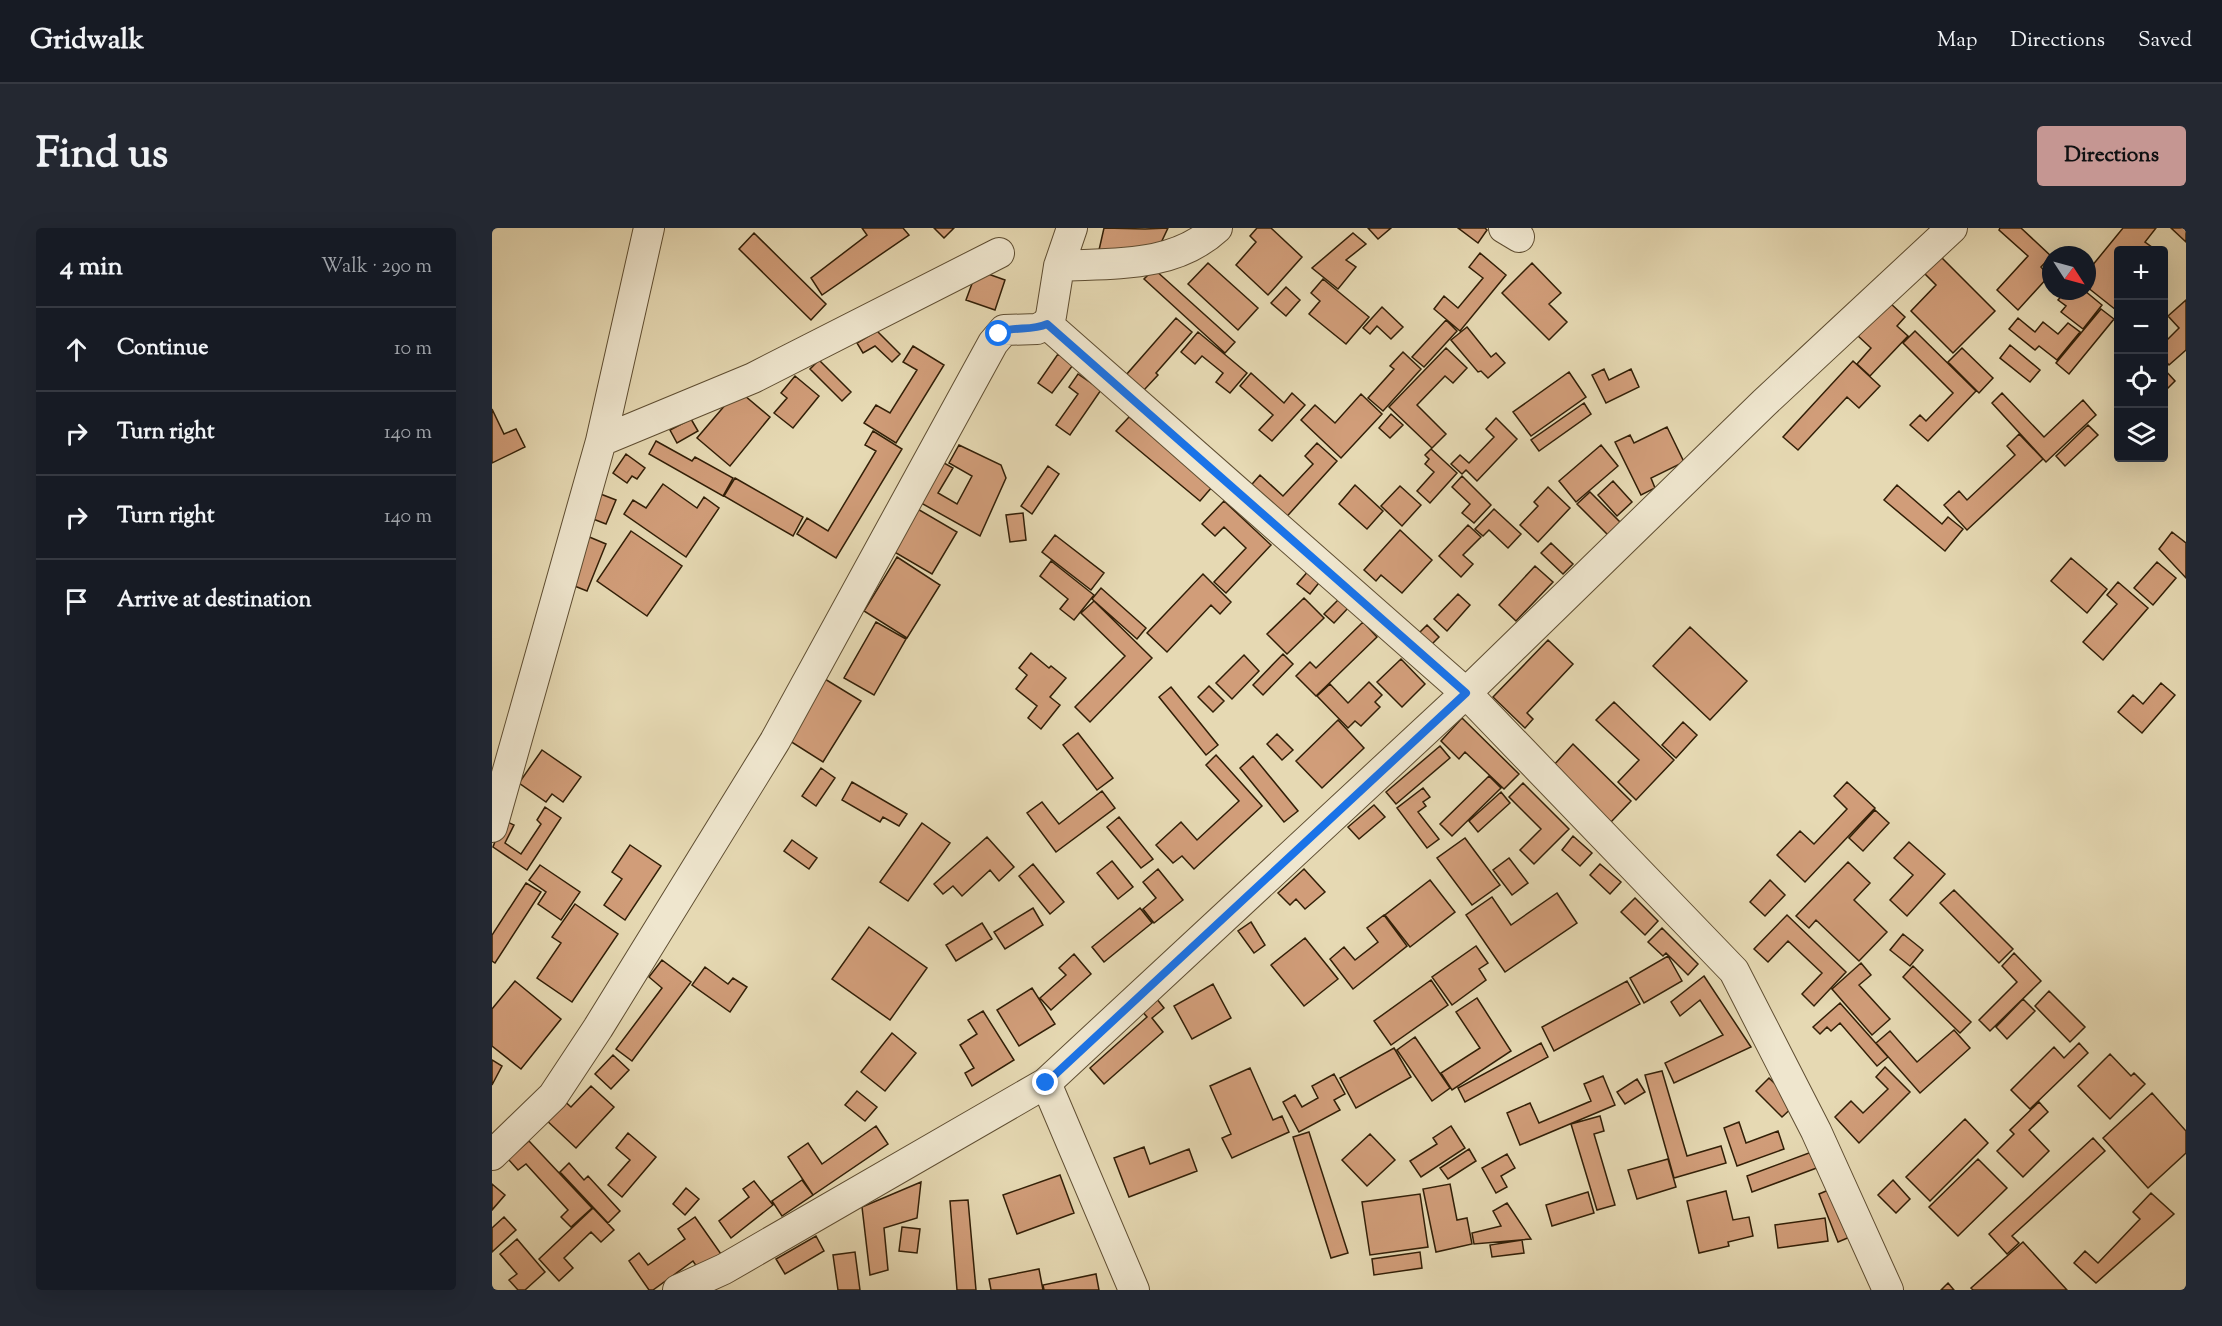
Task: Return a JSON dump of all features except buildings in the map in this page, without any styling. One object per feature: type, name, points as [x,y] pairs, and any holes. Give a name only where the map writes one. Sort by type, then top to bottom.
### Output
[{"type":"street","points":[[492,827],[601,441],[649,228]]},
{"type":"street","points":[[492,1155],[553,1096],[604,1018],[774,741],[993,343],[1004,330],[1037,329],[1047,324],[1051,316],[1059,266],[1072,228]]},
{"type":"street","points":[[1059,266],[1149,261],[1181,252],[1209,236],[1217,228]]},
{"type":"street","points":[[678,1290],[724,1269],[1046,1083],[1466,693],[1764,403],[1952,228]]},
{"type":"street","points":[[601,441],[753,378],[999,254]]},
{"type":"street","points":[[1047,324],[1466,693],[1734,971],[1816,1131],[1887,1290]]},
{"type":"street","points":[[1046,1083],[1134,1290]]},
{"type":"route","points":[[999,334],[1004,330],[1037,329],[1047,324],[1466,693],[1046,1083]]}]
